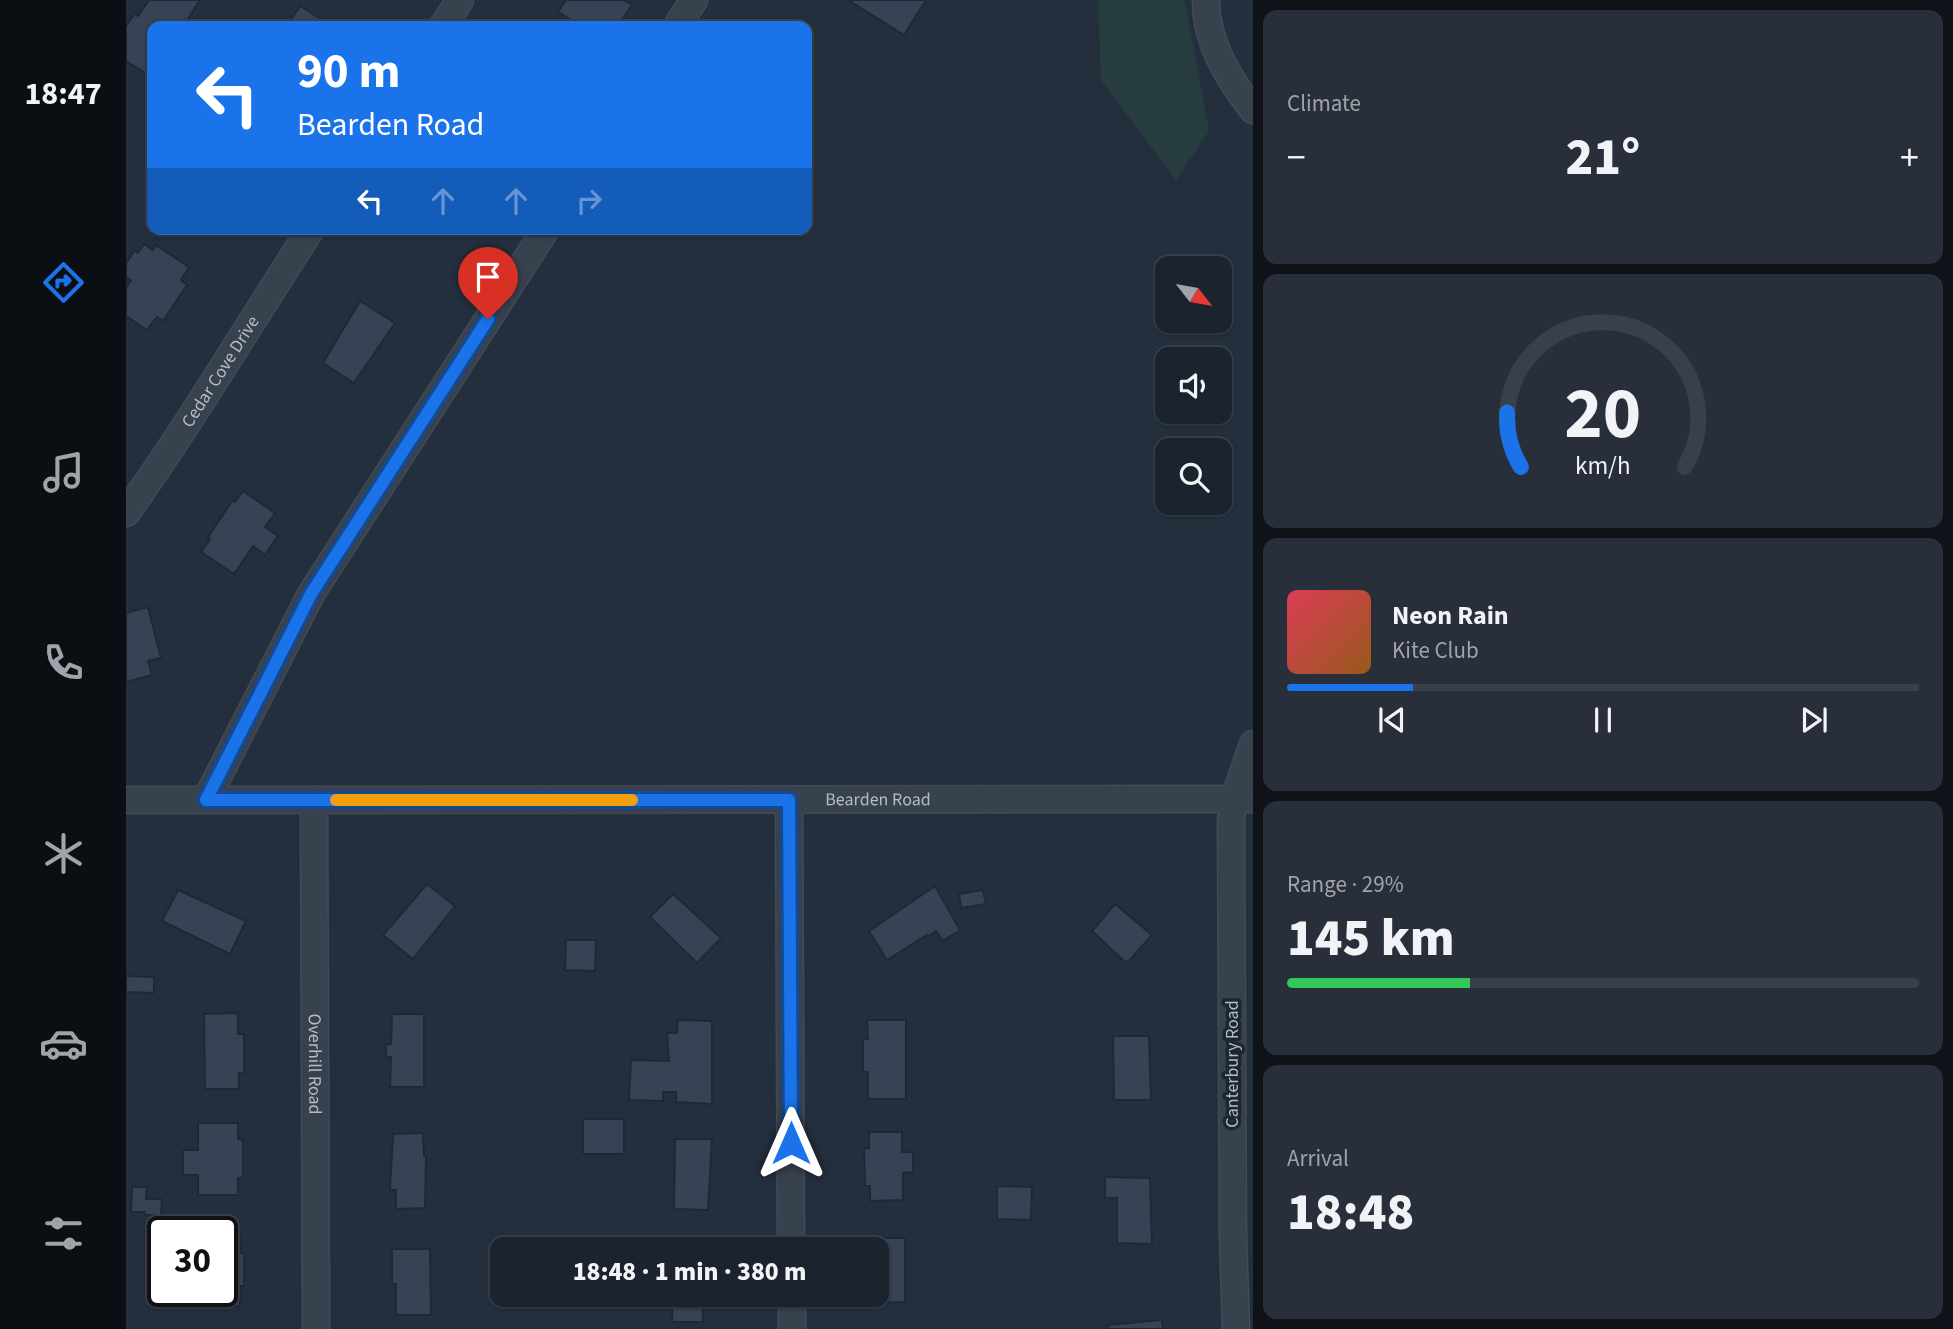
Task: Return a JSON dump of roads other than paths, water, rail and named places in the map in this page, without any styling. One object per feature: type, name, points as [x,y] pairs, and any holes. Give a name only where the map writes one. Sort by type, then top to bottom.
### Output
[{"type":"street","points":[[446,21],[460,0]]},
{"type":"street","points":[[680,21],[694,0]]},
{"type":"street","points":[[1206,0],[1209,30],[1220,60],[1247,102]]},
{"type":"street","name":"Cedar Cove Drive","points":[[126,513],[171,450],[307,235]]},
{"type":"street","points":[[206,800],[311,594],[542,235]]},
{"type":"street","name":"Canterbury Road","points":[[1236,1329],[1231,821],[1243,799],[1253,744]]},
{"type":"street","name":"Bearden Road","points":[[126,800],[1243,799]]},
{"type":"street","name":"Overhill Road","points":[[314,800],[316,1329]]},
{"type":"street","points":[[789,800],[791,1237]]},
{"type":"street","points":[[792,1307],[792,1329]]}]
